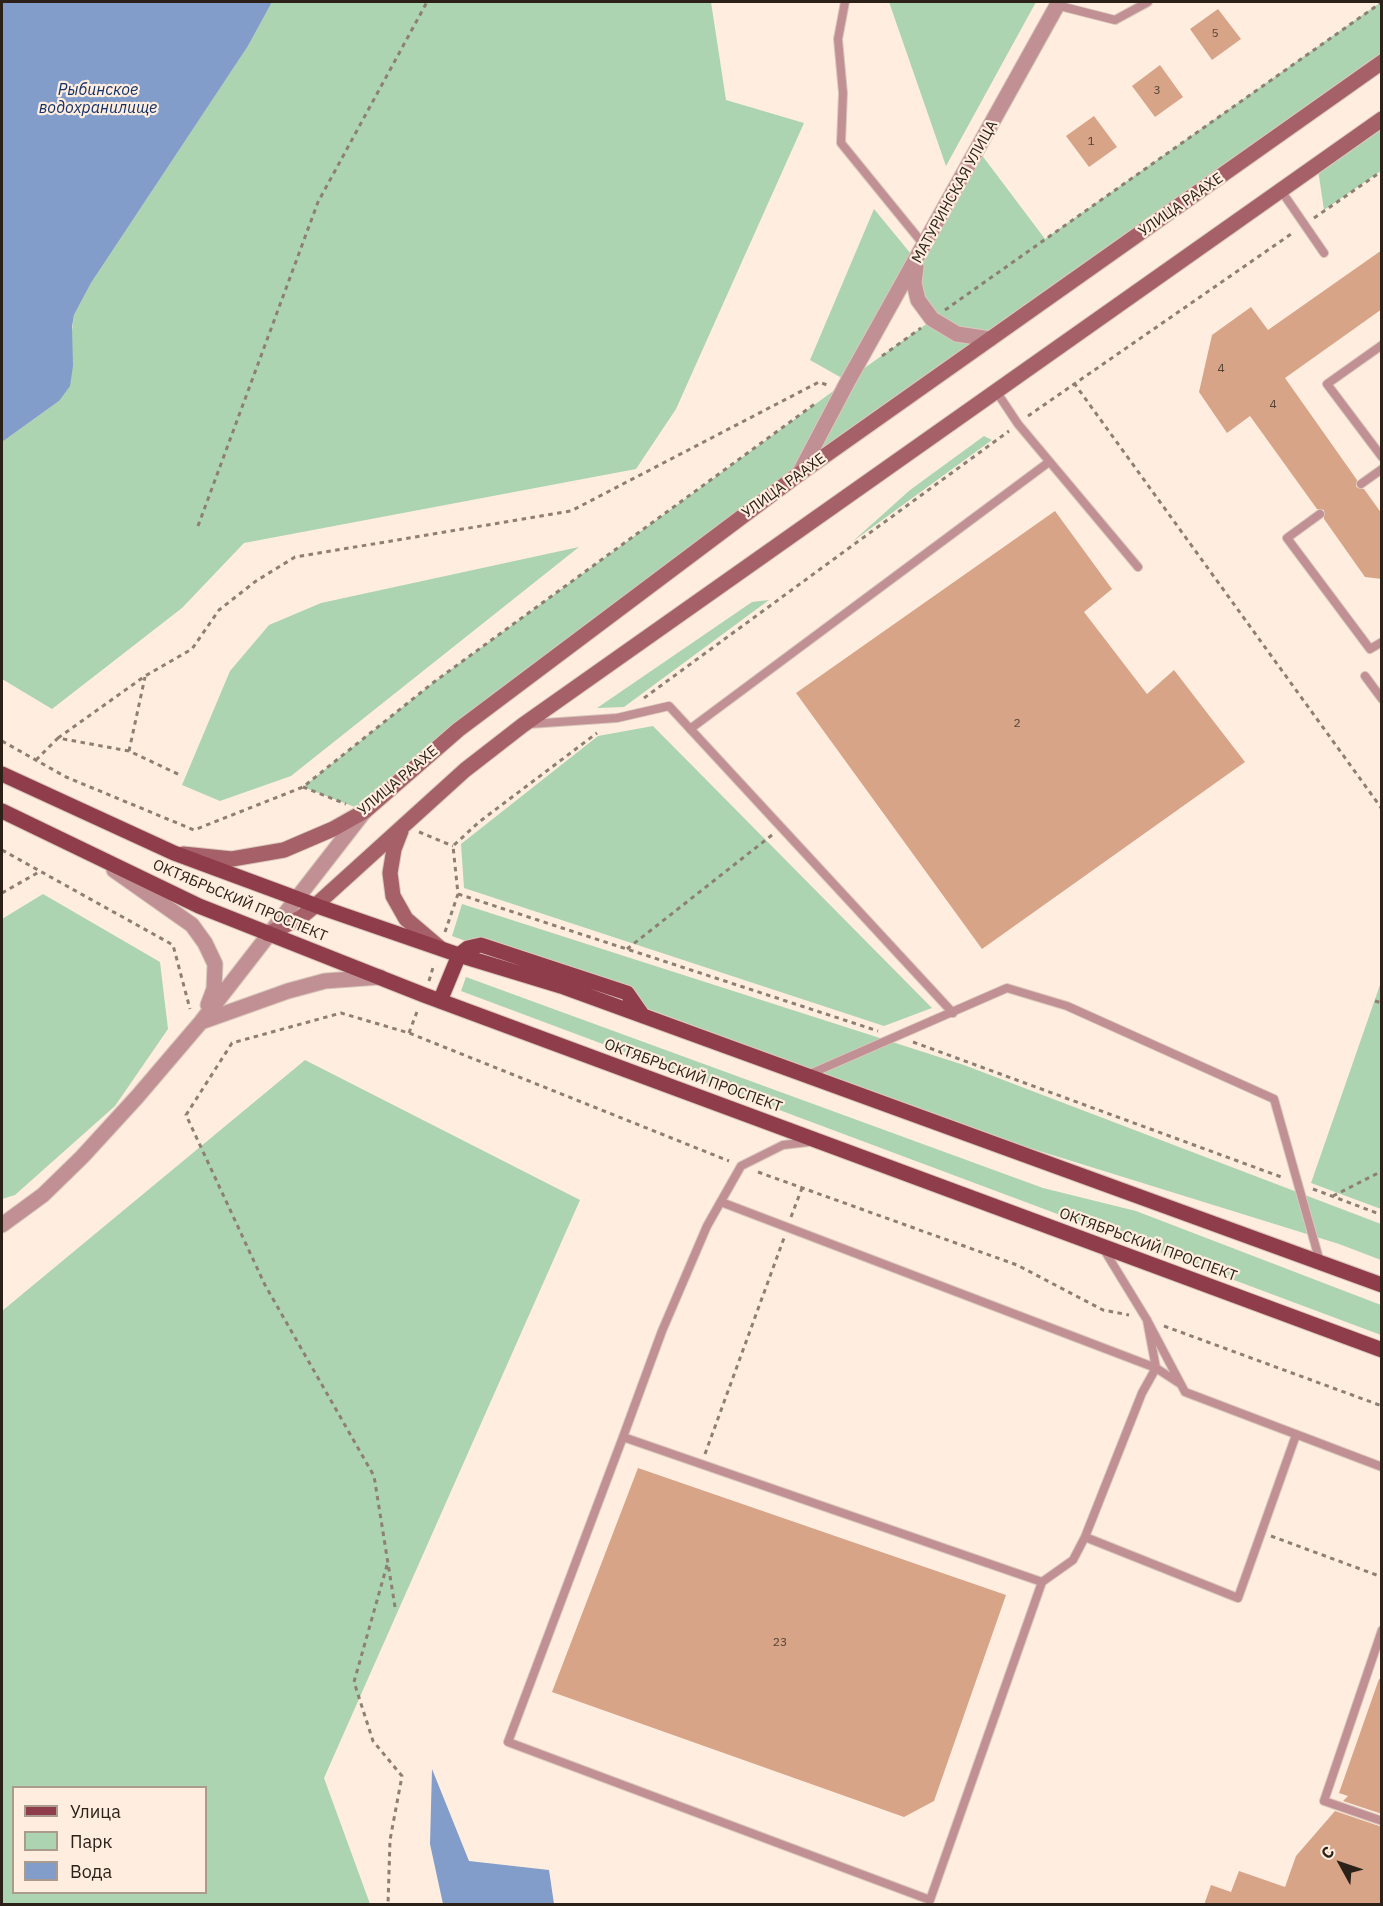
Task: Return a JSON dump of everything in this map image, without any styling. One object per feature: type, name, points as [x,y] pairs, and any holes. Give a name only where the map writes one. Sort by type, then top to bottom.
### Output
[{"type":"main road","name":"УЛИЦА РААХЕ","points":[[174,853],[232,859],[284,850],[365,812],[458,730],[799,474],[1382,62]]},
{"type":"main road","points":[[268,934],[300,918],[316,905],[465,770],[523,725],[1382,118]]},
{"type":"main road","name":"ОКТЯБРЬСКИЙ ПРОСПЕКТ","points":[[2,774],[174,853],[459,955]]},
{"type":"main road","name":"ОКТЯБРЬСКИЙ ПРОСПЕКТ","points":[[2,811],[100,860],[268,934],[380,978],[1382,1350]]},
{"type":"main road","points":[[403,825],[394,849],[390,873],[393,896],[406,919],[440,948]]},
{"type":"main road","points":[[440,1001],[459,955],[468,948],[481,945],[627,993],[643,1016],[1382,1285]]},
{"type":"street","name":"МАТУРИНСКАЯ УЛИЦА","points":[[799,474],[842,384],[917,261],[1058,3]]},
{"type":"street","points":[[917,261],[914,283],[918,300],[932,319],[957,334],[990,339]]},
{"type":"street","points":[[2,1225],[43,1195],[82,1158],[268,934],[365,812]]},
{"type":"street","points":[[100,860],[192,925],[205,943],[214,964],[214,989],[196,1018]]},
{"type":"street","points":[[196,1018],[325,981],[380,978]]},
{"type":"lane","points":[[845,2],[838,39],[843,93],[841,143],[924,245]]},
{"type":"lane","points":[[1058,3],[1115,20],[1148,2]]},
{"type":"lane","points":[[1280,189],[1324,253]]},
{"type":"lane","points":[[1382,345],[1327,384],[1382,457]]},
{"type":"lane","points":[[996,391],[1018,424],[1138,567]]},
{"type":"lane","points":[[690,729],[1049,462]]},
{"type":"lane","points":[[1360,484],[1382,469]]},
{"type":"lane","points":[[1320,514],[1287,538],[1370,649],[1382,642]]},
{"type":"lane","points":[[1365,676],[1382,699]]},
{"type":"lane","points":[[523,725],[617,718],[669,706],[953,1013]]},
{"type":"lane","points":[[807,1076],[1007,988],[1067,1006],[1274,1099],[1320,1262]]},
{"type":"lane","points":[[818,1141],[783,1145],[741,1166],[707,1226],[662,1332],[508,1742],[930,1900],[1042,1582],[1073,1560],[1085,1536],[1142,1393],[1156,1368],[1148,1320]]},
{"type":"lane","points":[[721,1202],[1156,1368],[1179,1383]]},
{"type":"lane","points":[[1103,1247],[1148,1320],[1185,1392],[1382,1467]]},
{"type":"lane","points":[[1085,1536],[1238,1598],[1296,1435]]},
{"type":"lane","points":[[623,1437],[1042,1582]]},
{"type":"lane","points":[[1382,1630],[1324,1801],[1382,1821]]},
{"type":"path","points":[[198,526],[318,202],[427,2]]},
{"type":"path","points":[[1382,171],[1074,383],[617,718],[479,822],[453,846],[458,894],[897,1037],[1382,1215]]},
{"type":"path","points":[[36,760],[58,738],[145,676],[192,649],[219,610],[256,581],[295,557],[571,511],[819,382],[842,384]]},
{"type":"path","points":[[1074,383],[1382,809]]},
{"type":"path","points":[[129,751],[145,676]]},
{"type":"path","points":[[58,738],[129,751],[180,775]]},
{"type":"path","points":[[2,741],[66,777],[194,830],[303,787],[365,812]]},
{"type":"path","points":[[627,949],[780,828]]},
{"type":"path","points":[[2,850],[173,945],[196,1018]]},
{"type":"path","points":[[2,893],[39,872]]},
{"type":"path","points":[[1375,1001],[1382,1003]]},
{"type":"path","points":[[395,1607],[374,1476],[265,1285],[186,1115],[232,1043],[341,1013],[409,1033],[741,1166],[1017,1265],[1104,1310],[1148,1320],[1382,1406]]},
{"type":"path","points":[[1333,1196],[1382,1171]]},
{"type":"path","points":[[702,1464],[802,1188]]},
{"type":"path","points":[[1261,1533],[1382,1577]]},
{"type":"path","points":[[388,1563],[354,1682],[373,1741],[402,1776],[390,1840],[388,1905]]},
{"type":"green space","points":[[272,2],[711,2],[726,100],[804,123],[676,409],[636,469],[244,543],[182,608],[52,709],[2,679],[2,442],[59,401],[73,366],[70,346],[74,315],[91,283],[248,46]]},
{"type":"green space","points":[[889,2],[1036,2],[946,166]]},
{"type":"green space","points":[[1381,2],[1381,62],[799,474],[365,811],[303,787],[434,682],[847,381],[810,360],[874,209],[916,260],[978,150],[1045,239]],"holes":[[[916,262],[925,311],[932,320],[849,379]]]},
{"type":"green space","points":[[1381,119],[1381,171],[1324,210],[1317,163]]},
{"type":"green space","points":[[984,436],[992,440],[852,542],[910,490]]},
{"type":"green space","points":[[579,547],[291,776],[220,801],[182,785],[230,671],[269,625],[321,603]]},
{"type":"green space","points":[[769,600],[624,707],[597,708],[752,602]]},
{"type":"green space","points":[[653,726],[932,1008],[884,1026],[464,888],[461,844],[598,736]]},
{"type":"green space","points":[[43,894],[160,962],[168,1029],[115,1106],[15,1195],[2,1199],[2,919]]},
{"type":"green space","points":[[462,904],[964,1065],[1381,1224],[1381,1260],[1339,1244],[991,1136],[452,936]]},
{"type":"green space","points":[[466,977],[1043,1188],[1136,1211],[1381,1305],[1381,1335],[461,991]]},
{"type":"green space","points":[[1381,982],[1381,1209],[1311,1183]]},
{"type":"green space","points":[[305,1060],[580,1200],[324,1778],[370,1904],[2,1904],[2,1311]]},
{"type":"water","name":"Рыбинское водохранилище","points":[[2,2],[272,2],[248,46],[91,283],[74,315],[73,366],[70,386],[59,401],[2,442]]},
{"type":"water","points":[[432,1769],[469,1861],[549,1870],[554,1904],[443,1904],[430,1844]]},
{"type":"building","points":[[1218,9],[1241,39],[1212,60],[1190,29]]},
{"type":"building","points":[[1160,65],[1183,97],[1155,117],[1132,86]]},
{"type":"building","points":[[1094,116],[1117,147],[1089,167],[1066,136]]},
{"type":"building","points":[[1382,250],[1382,309],[1285,378],[1357,480],[1356,487],[1364,489],[1382,514],[1382,579],[1365,577],[1324,519],[1324,510],[1317,509],[1250,416],[1227,433],[1199,392],[1212,335],[1251,307],[1268,330]]},
{"type":"building","points":[[1055,511],[1112,589],[1084,612],[1147,694],[1174,670],[1245,762],[982,949],[796,693]]},
{"type":"building","points":[[638,1468],[1006,1595],[934,1801],[904,1817],[552,1692]]},
{"type":"building","points":[[1379,1679],[1382,1680],[1382,1814],[1343,1801],[1348,1796],[1339,1793]]},
{"type":"building","points":[[1335,1811],[1382,1827],[1382,1905],[1204,1905],[1211,1885],[1231,1892],[1239,1871],[1285,1887],[1296,1856]]}]
